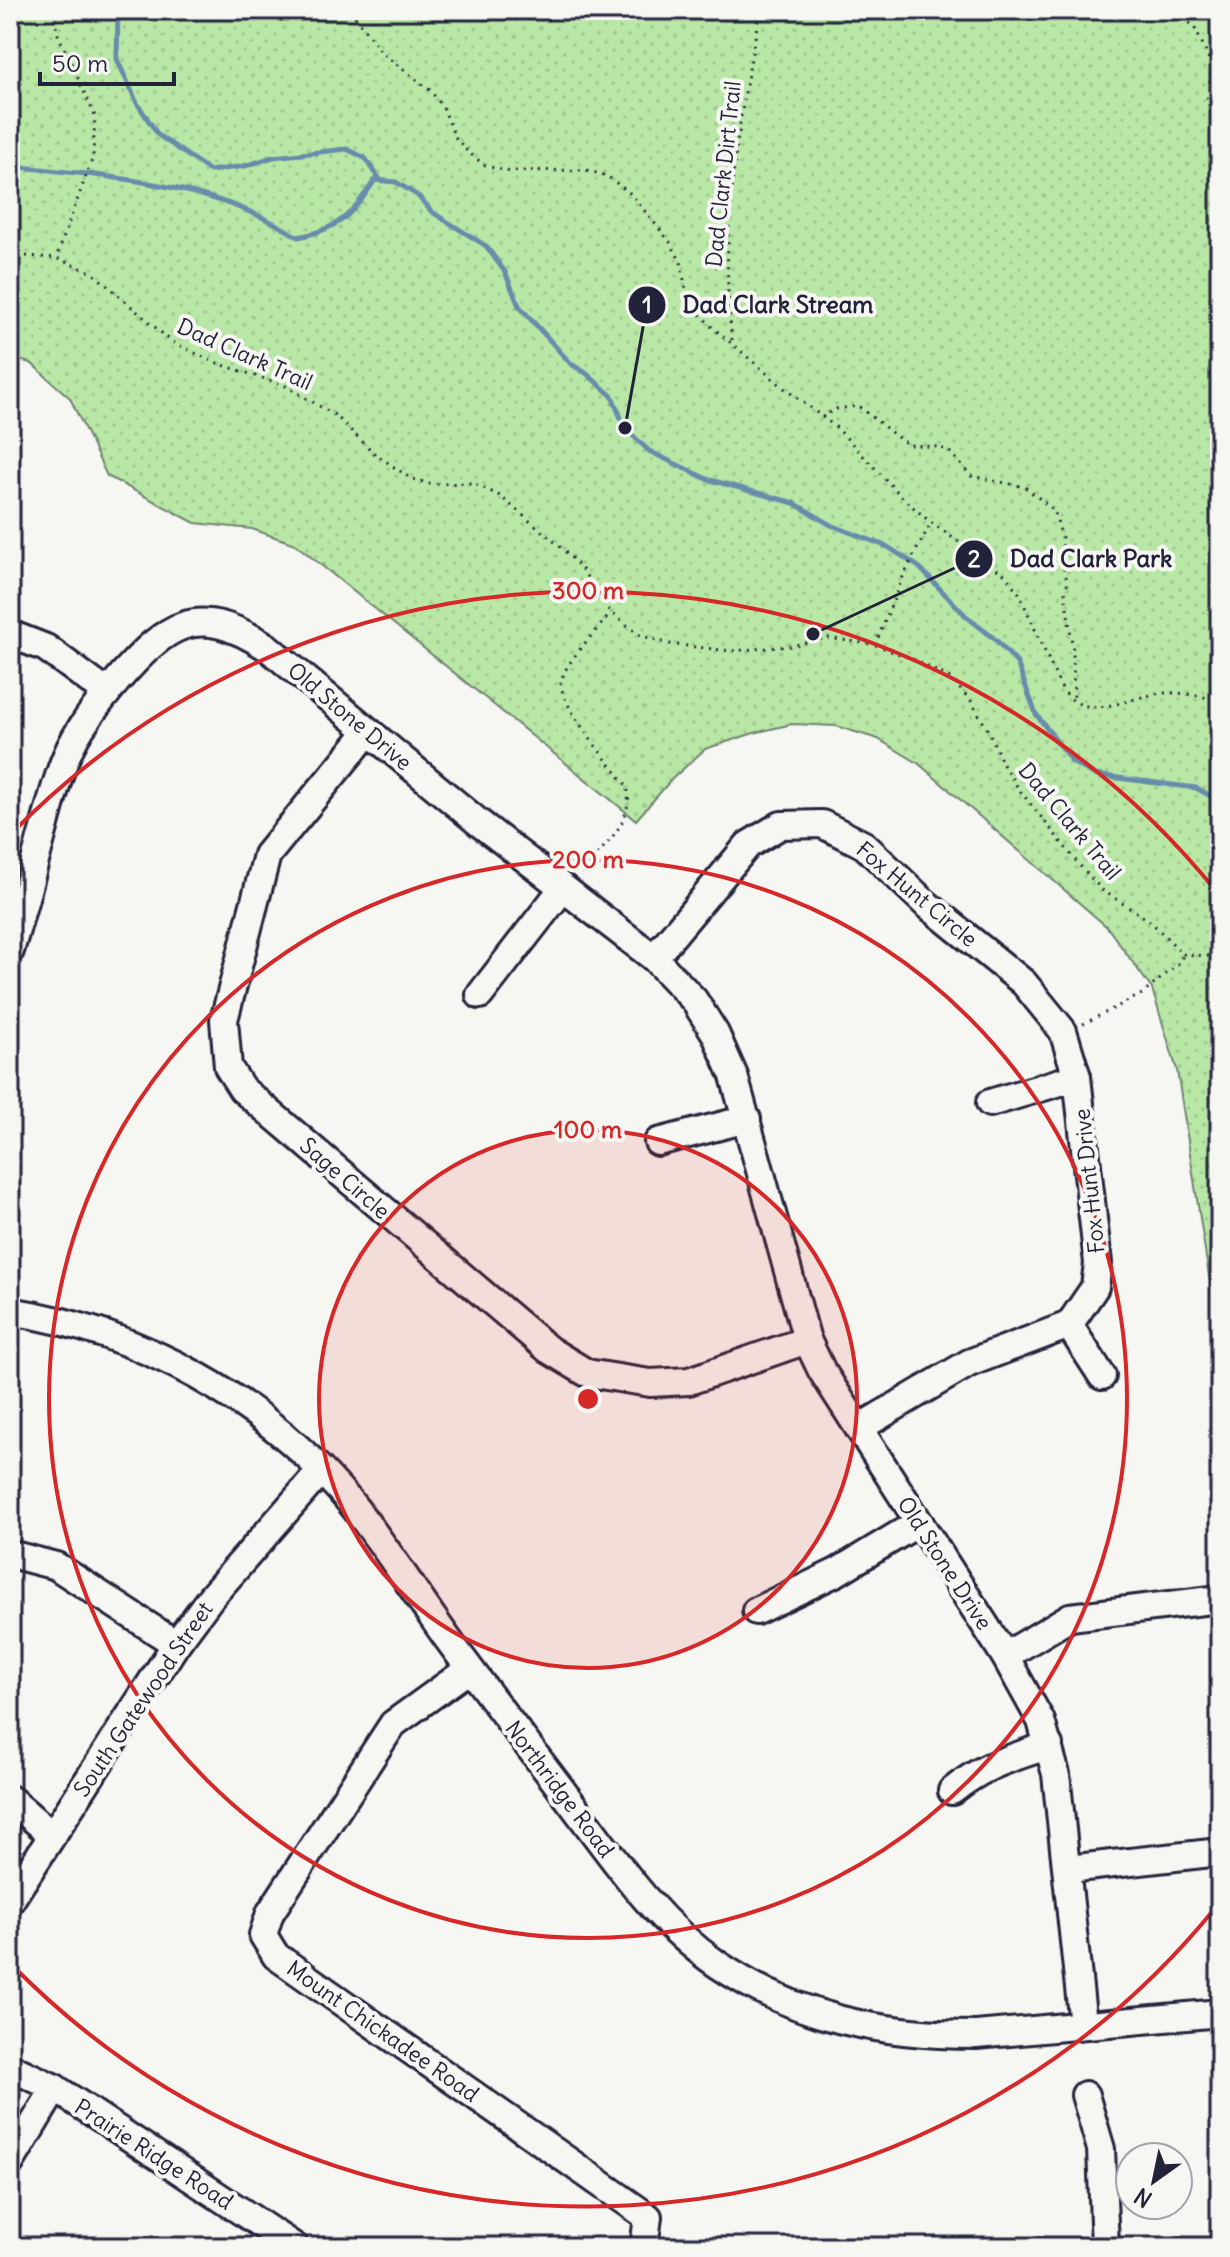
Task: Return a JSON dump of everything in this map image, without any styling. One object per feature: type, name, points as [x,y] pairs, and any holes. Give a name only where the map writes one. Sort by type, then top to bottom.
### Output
[{"type":"street","name":"Old Stone Drive","points":[[10,951],[20,877],[66,755],[78,733],[107,693],[160,637],[178,627],[204,623],[225,624],[267,647],[368,732],[654,958],[694,1000],[715,1033],[734,1076],[807,1340],[822,1371],[1005,1656],[1041,1721],[1056,1774],[1083,2025]]},
{"type":"street","points":[[10,634],[46,648],[107,693]]},
{"type":"street","name":"Sage Circle","points":[[368,732],[267,855],[224,1020],[228,1067],[242,1089],[549,1350],[587,1373],[650,1383],[689,1381],[807,1340]]},
{"type":"street","name":"Fox Hunt Circle","points":[[654,958],[748,845],[781,825],[822,824],[864,845],[925,903],[1024,983],[1063,1031],[1077,1077]]},
{"type":"street","points":[[480,995],[566,890]]},
{"type":"street","name":"Fox Hunt Drive","points":[[990,1103],[1077,1077],[1098,1263],[1095,1287],[1069,1325]]},
{"type":"street","points":[[658,1142],[747,1119]]},
{"type":"street","name":"Northridge Road","points":[[10,1311],[58,1319],[124,1342],[212,1384],[249,1407],[284,1435],[352,1505],[469,1669],[657,1913],[717,1964],[756,1987],[789,2003],[855,2025],[936,2035],[976,2035],[1220,2013]]},
{"type":"street","points":[[859,1428],[969,1363],[1069,1325],[1102,1376]]},
{"type":"street","name":"South Gatewood Street","points":[[10,1901],[176,1644],[211,1597],[321,1471]]},
{"type":"street","points":[[756,1611],[837,1572],[918,1523]]},
{"type":"street","points":[[10,1554],[56,1566],[176,1644]]},
{"type":"street","points":[[1005,1656],[1070,1617],[1220,1599]]},
{"type":"street","name":"Mount Chickadee Road","points":[[469,1669],[393,1724],[270,1913],[263,1935],[276,1956],[648,2217],[644,2247]]},
{"type":"street","points":[[952,1791],[991,1764],[1049,1745]]},
{"type":"street","points":[[10,1799],[52,1835]]},
{"type":"street","points":[[1068,1869],[1220,1852]]},
{"type":"street","name":"Prairie Ridge Road","points":[[10,2067],[55,2088],[261,2238],[295,2247]]},
{"type":"street","points":[[10,2163],[55,2088]]},
{"type":"street","points":[[1085,2095],[1101,2149],[1105,2247]]},
{"type":"path","points":[[53,10],[57,32],[95,116],[93,157],[56,258]]},
{"type":"path","name":"Dad Clark Dirt Trail","points":[[350,10],[383,54],[430,90],[443,107],[455,137],[486,166],[507,171],[586,170],[607,176],[631,194],[670,242],[681,262],[685,286],[694,307],[711,326],[837,428],[931,523],[1004,574],[1019,593],[1063,692],[1074,702]]},
{"type":"path","name":"Dad Clark Dirt Trail","points":[[732,342],[728,311],[735,163],[760,10]]},
{"type":"path","points":[[1169,10],[1193,25],[1208,55],[1220,70]]},
{"type":"path","points":[[1220,53],[1212,50],[1208,55],[1211,75],[1207,100],[1215,122],[1220,172]]},
{"type":"path","name":"Dad Clark Trail","points":[[10,255],[56,258],[93,273],[172,342],[214,362],[286,386],[336,416],[374,453],[410,478],[430,484],[473,483],[500,496],[563,549],[581,568],[611,613],[640,635],[669,644],[731,651],[791,646],[827,638],[875,645],[950,678],[971,701],[1004,767],[1021,792],[1081,867],[1102,890],[1150,921],[1183,954]]},
{"type":"path","points":[[822,417],[843,407],[858,406],[910,445],[939,447],[951,453],[971,476],[1025,487],[1054,510],[1062,538],[1064,571],[1068,582],[1065,593],[1073,650],[1074,702],[1084,707],[1126,703],[1160,693],[1183,692],[1220,700]]},
{"type":"path","points":[[875,645],[905,572],[931,523]]},
{"type":"path","points":[[566,890],[625,820],[629,799],[627,786],[565,701],[561,682],[571,663],[611,613]]},
{"type":"path","points":[[1063,1031],[1144,993],[1181,961],[1183,954],[1220,957]]},
{"type":"green space","points":[[10,10],[1220,10],[1220,1347],[1177,1070],[1152,989],[1107,927],[918,763],[878,739],[836,726],[792,724],[705,749],[672,779],[636,820],[295,544],[252,529],[195,523],[107,476],[70,398],[31,363],[10,358]]},
{"type":"waterway","points":[[118,10],[117,59],[137,103],[158,135],[210,171],[245,166],[273,157],[347,149],[365,158],[381,181]]},
{"type":"waterway","points":[[10,166],[122,179],[196,193],[265,219],[298,237],[325,230],[344,218],[375,180],[396,182],[418,196],[432,212],[486,246],[505,272],[519,306],[571,364],[612,396],[625,428],[649,451],[707,479],[794,503],[831,525],[888,547],[919,567],[1017,663],[1036,714],[1072,762],[1095,775],[1196,788],[1220,801]]},
{"type":"place","name":"Dad Clark Stream","points":[[625,428]]},
{"type":"place","name":"Dad Clark Park","points":[[813,634]]}]
